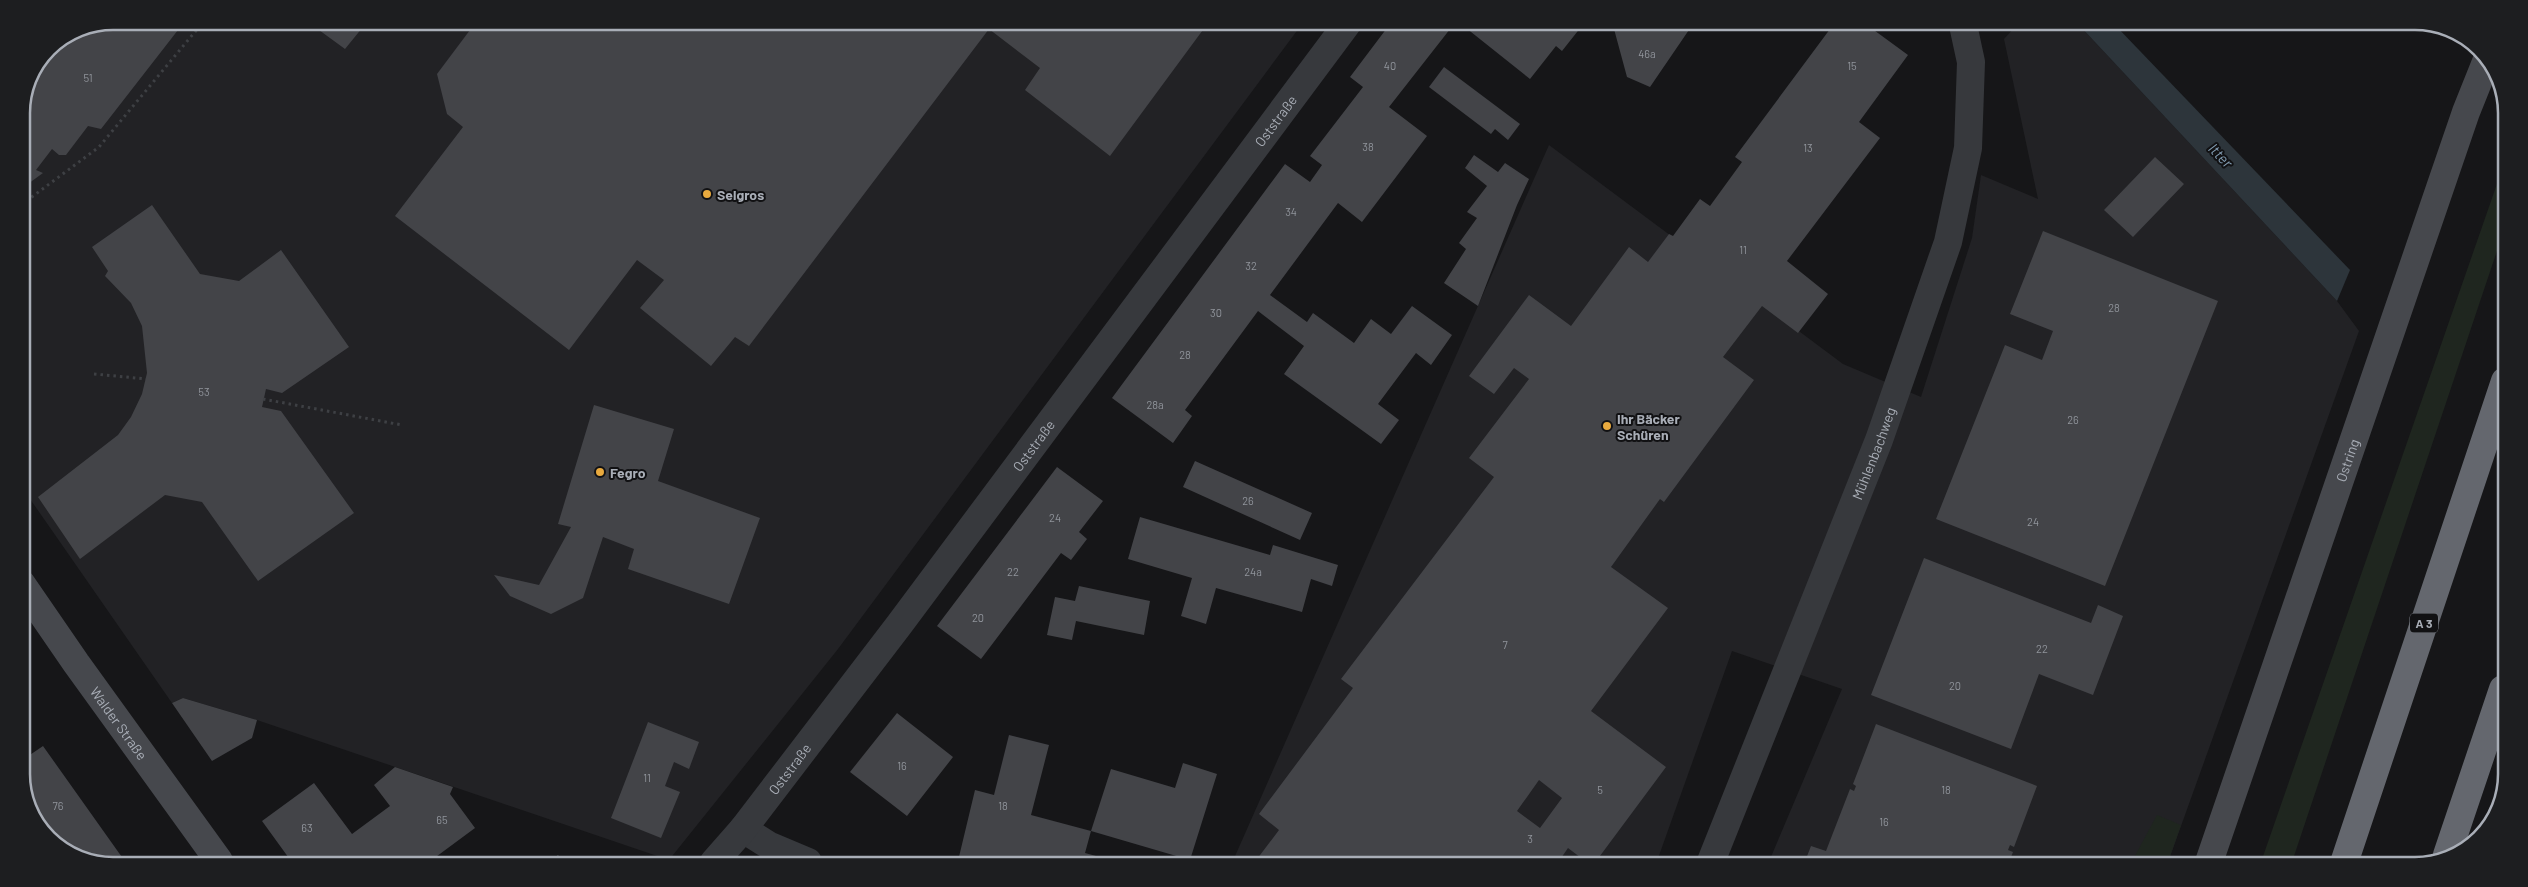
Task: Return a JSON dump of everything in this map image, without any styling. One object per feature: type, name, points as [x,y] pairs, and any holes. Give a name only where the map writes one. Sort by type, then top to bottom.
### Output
[{"type":"highway","name":"A 3","points":[[2345,857],[2498,402]]},
{"type":"highway","points":[[2449,850],[2498,704]]},
{"type":"main road","name":"Ostring","points":[[2211,857],[2466,112],[2484,67]]},
{"type":"main road","name":"Walder Straße","points":[[30,595],[76,663],[216,857]]},
{"type":"street","name":"Oststraße","points":[[718,857],[743,829],[1342,30]]},
{"type":"street","name":"Mühlenbachweg","points":[[1713,857],[1879,440],[1948,242],[1968,148],[1971,62],[1964,30]]},
{"type":"street","points":[[743,829],[770,846],[796,857]]},
{"type":"path","points":[[30,198],[99,147],[196,30]]},
{"type":"path","points":[[94,374],[146,379]]},
{"type":"path","points":[[263,399],[402,425]]},
{"type":"shaded area","points":[[113,30],[1298,30],[838,649],[671,857],[660,857],[257,720],[183,698],[172,703],[30,499],[30,113],[36,81],[54,54],[67,44],[81,36]]},
{"type":"shaded area","points":[[2012,30],[2084,30],[2337,301],[2359,331],[2170,857],[1771,857],[1842,689],[1732,651],[1658,857],[1235,857],[1549,145],[1843,364],[1921,397],[1972,238],[1981,175],[2038,199],[2004,39]]},
{"type":"shaded area","points":[[2498,181],[2498,248],[2294,857],[2263,857]]},
{"type":"shaded area","points":[[2157,815],[2181,825],[2170,857],[2134,857]]},
{"type":"water","name":"Itter","points":[[2084,30],[2120,30],[2350,270],[2337,301]]},
{"type":"building","points":[[113,30],[178,30],[101,129],[88,126],[66,155],[59,155],[52,149],[36,170],[43,173],[30,182],[30,113],[36,81],[54,54],[81,36],[97,32]]},
{"type":"building","points":[[319,30],[360,30],[345,49]]},
{"type":"building","name":"Selgros","points":[[470,30],[988,30],[749,346],[735,337],[711,366],[640,308],[664,280],[637,260],[569,350],[395,216],[463,127],[447,114],[437,74]]},
{"type":"building","name":"Selgros","points":[[990,30],[1203,30],[1110,156],[1025,90],[1040,68]]},
{"type":"building","points":[[1385,30],[1449,30],[1389,107],[1427,136],[1362,222],[1338,203],[1270,295],[1307,322],[1313,313],[1354,343],[1371,319],[1391,334],[1412,306],[1452,335],[1431,365],[1416,353],[1378,404],[1399,420],[1381,444],[1284,374],[1304,346],[1258,311],[1185,410],[1192,416],[1173,443],[1112,398],[1285,164],[1310,182],[1322,165],[1310,156],[1363,87],[1350,77]]},
{"type":"building","points":[[1469,30],[1579,30],[1562,51],[1556,46],[1530,79]]},
{"type":"building","points":[[1614,30],[1689,30],[1650,87],[1627,77]]},
{"type":"building","points":[[1829,30],[1874,30],[1908,55],[1859,122],[1880,138],[1787,261],[1828,294],[1798,333],[1762,306],[1723,357],[1754,380],[1664,502],[1660,499],[1611,567],[1668,608],[1591,711],[1666,767],[1599,857],[1580,857],[1568,848],[1562,857],[1259,857],[1279,830],[1259,814],[1353,688],[1341,679],[1494,477],[1469,458],[1529,379],[1514,368],[1494,394],[1469,376],[1529,295],[1571,326],[1629,247],[1648,262],[1669,234],[1673,236],[1700,199],[1710,206],[1742,162],[1735,157]],"holes":[[[1539,780],[1562,798],[1540,828],[1517,811]]]},
{"type":"building","points":[[1444,67],[1520,124],[1508,140],[1495,129],[1491,134],[1429,87]]},
{"type":"building","points":[[1474,155],[1498,172],[1505,163],[1529,179],[1478,306],[1444,283],[1466,249],[1459,243],[1477,218],[1467,212],[1487,186],[1465,168]]},
{"type":"building","points":[[2155,157],[2184,184],[2133,237],[2104,210]]},
{"type":"building","points":[[152,205],[200,274],[239,281],[281,250],[349,347],[282,393],[266,389],[262,407],[281,411],[354,513],[258,581],[202,502],[165,495],[80,559],[38,497],[118,435],[131,417],[142,394],[147,373],[142,326],[131,303],[105,276],[108,271],[92,247]]},
{"type":"building","points":[[2043,231],[2218,301],[2105,586],[1936,519],[2005,345],[2042,360],[2053,331],[2010,314]]},
{"type":"building","points":[[594,405],[674,429],[658,481],[760,518],[729,604],[628,569],[634,549],[603,537],[583,598],[551,614],[510,596],[494,575],[539,585],[571,527],[558,524]]},
{"type":"building","points":[[1195,461],[1312,513],[1300,540],[1183,487]]},
{"type":"building","points":[[1057,467],[1103,501],[1079,532],[1087,539],[1071,560],[1061,553],[981,659],[937,626]]},
{"type":"building","points":[[1140,517],[1270,555],[1273,545],[1338,565],[1332,586],[1311,579],[1302,612],[1216,588],[1206,624],[1181,616],[1192,578],[1128,559]]},
{"type":"building","points":[[1924,558],[2091,623],[2098,605],[2123,616],[2093,695],[2039,674],[2011,749],[1871,695]]},
{"type":"building","points":[[1079,586],[1150,601],[1144,635],[1076,621],[1072,640],[1047,635],[1055,597],[1075,601]]},
{"type":"building","points":[[183,698],[257,720],[252,738],[212,761],[172,703]]},
{"type":"building","points":[[897,713],[953,757],[907,816],[850,772]]},
{"type":"building","points":[[648,722],[699,742],[689,769],[674,762],[665,786],[680,792],[661,838],[611,818]]},
{"type":"building","points":[[1876,724],[2037,786],[2014,847],[2010,845],[2008,850],[2013,852],[2011,857],[1807,857],[1811,846],[1826,851],[1850,789],[1854,791],[1856,786],[1853,784]]},
{"type":"building","points":[[1009,735],[1049,745],[1031,815],[1091,831],[1085,853],[1100,857],[959,857],[975,790],[994,795]]},
{"type":"building","points":[[43,746],[122,857],[86,853],[67,843],[54,833],[41,816],[34,801],[30,780],[30,755]]},
{"type":"building","points":[[1183,763],[1217,774],[1191,857],[1180,857],[1091,831],[1111,769],[1175,788]]},
{"type":"building","points":[[395,767],[453,787],[450,794],[475,828],[436,857],[288,857],[262,821],[314,783],[352,834],[390,806],[374,785]]},
{"type":"place","name":"Selgros","points":[[707,194]]},
{"type":"place","name":"Ihr Bäcker Schüren","points":[[1607,426]]},
{"type":"place","name":"Fegro","points":[[600,472]]}]
